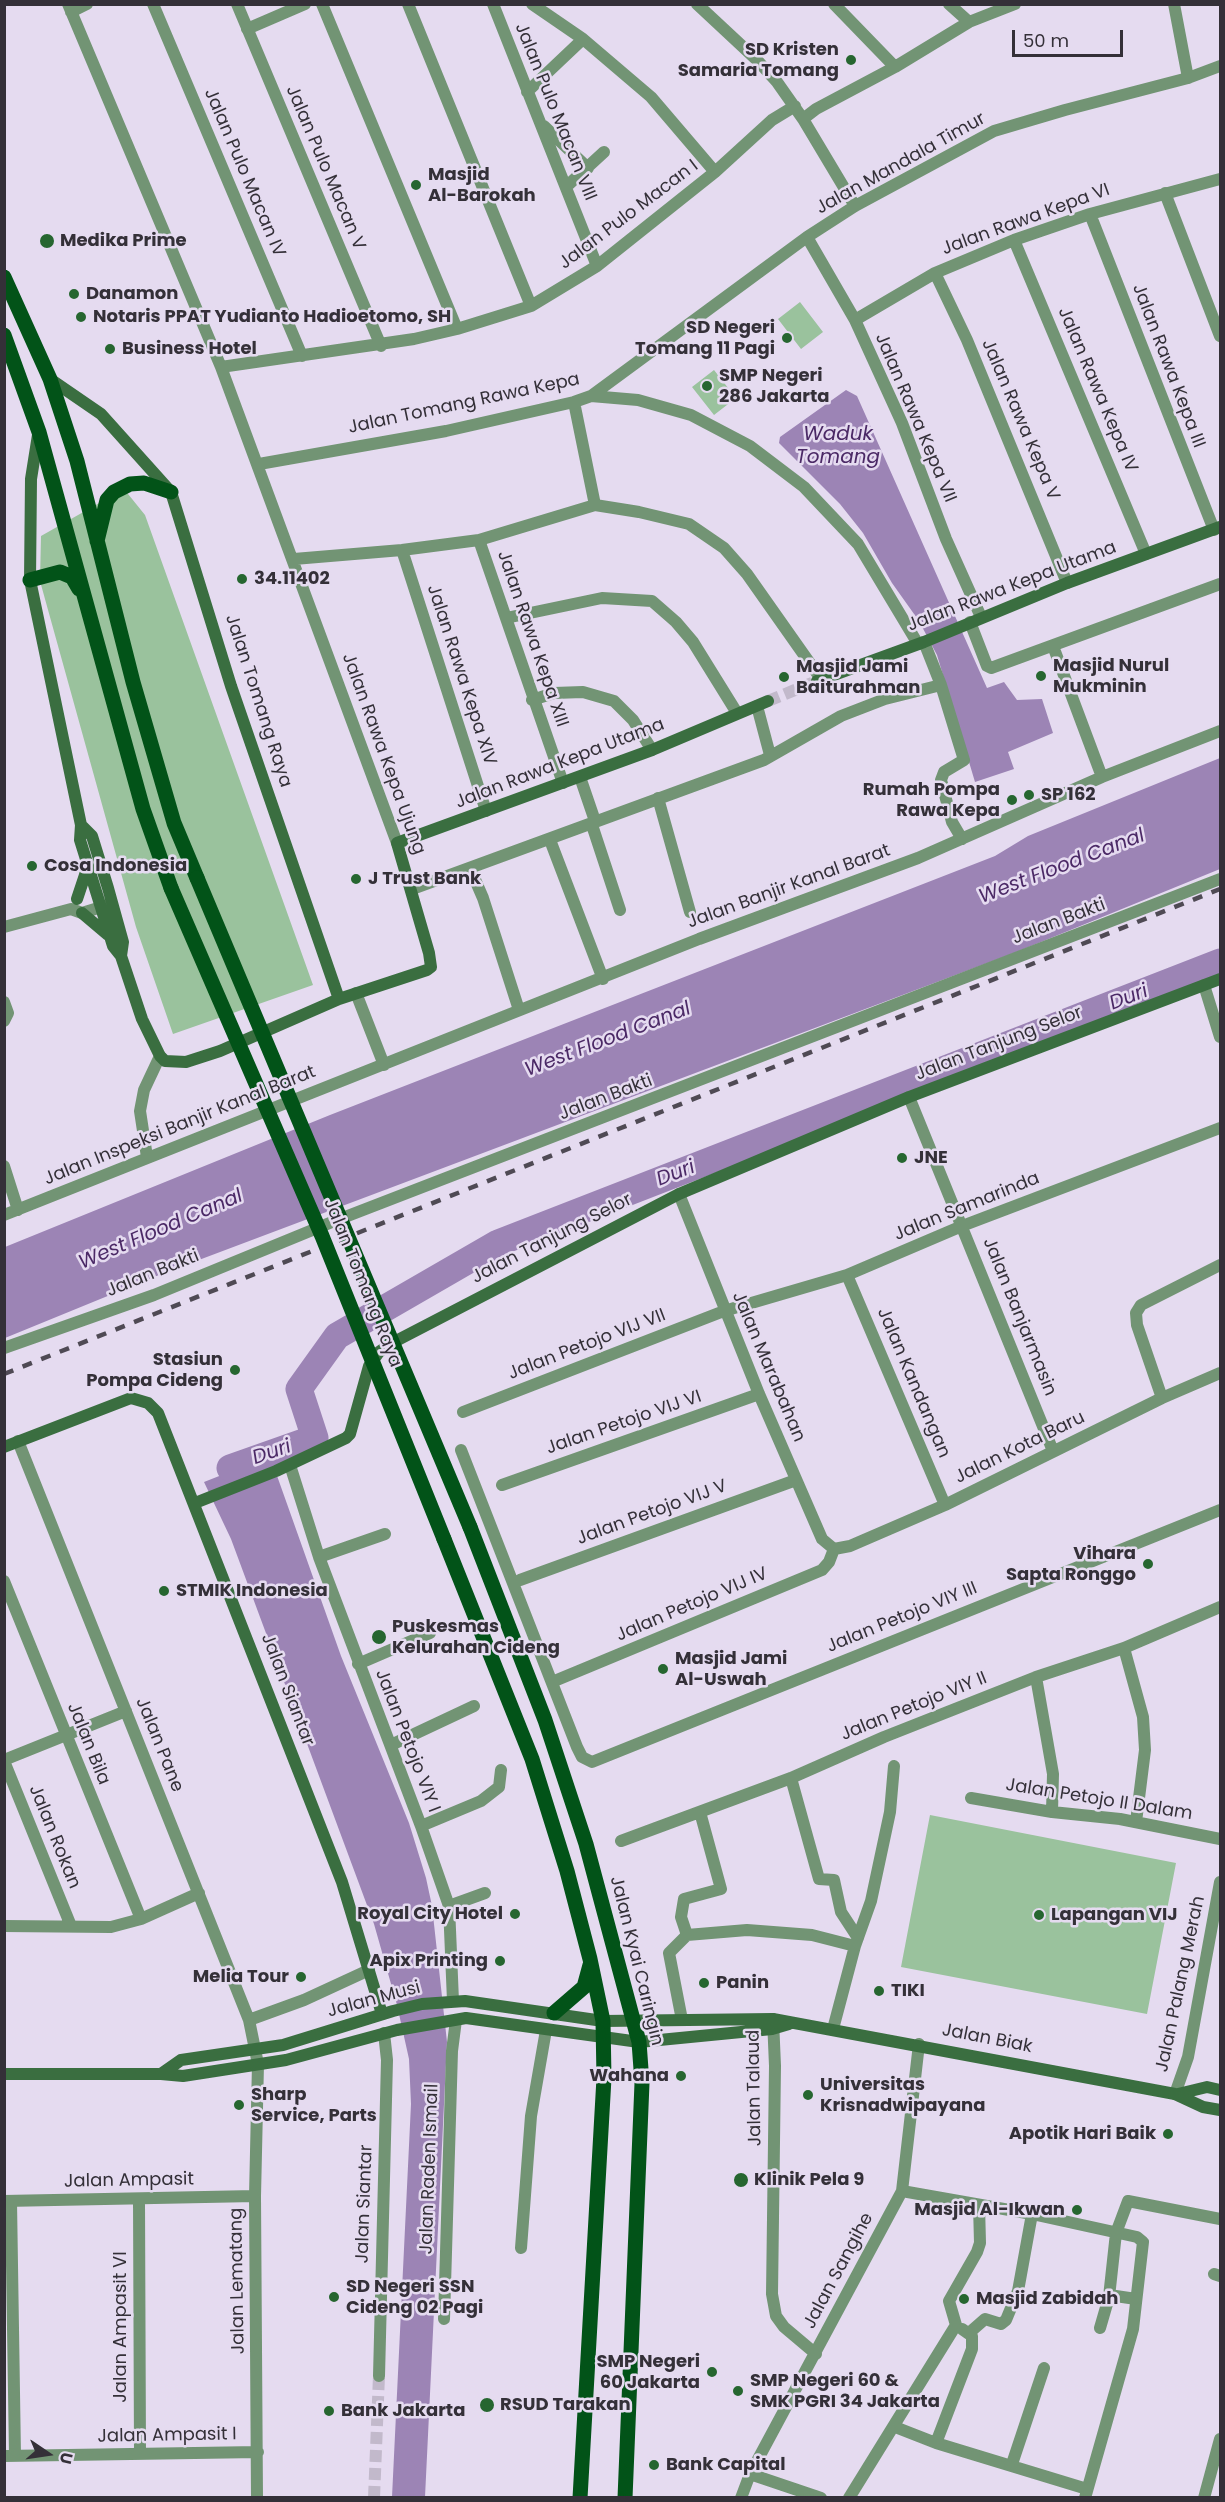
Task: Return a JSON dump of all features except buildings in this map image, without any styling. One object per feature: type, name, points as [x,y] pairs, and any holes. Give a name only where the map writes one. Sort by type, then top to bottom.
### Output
[{"type":"main road","name":"Jalan Tomang Raya","points":[[4,277],[51,379],[77,461],[97,544],[174,823],[470,1527]]},
{"type":"main road","name":"Jalan Tomang Raya","points":[[4,334],[39,432],[143,809],[171,888],[322,1236],[532,1759],[567,1871],[590,1959]]},
{"type":"main road","points":[[97,544],[107,500],[114,492],[130,484],[144,483],[171,492]]},
{"type":"main road","points":[[30,580],[60,572],[72,577],[86,599]]},
{"type":"main road","name":"Jalan Kyai Caringin","points":[[470,1527],[560,1765],[586,1844],[639,2042],[642,2083],[624,2498]]},
{"type":"main road","points":[[554,2013],[584,1988],[590,1971],[590,1959]]},
{"type":"main road","points":[[580,2498],[604,2038],[603,2021],[590,1959]]},
{"type":"street","points":[[70,8],[87,4]]},
{"type":"street","name":"Jalan Pulo Macan IV","points":[[153,4],[302,356]]},
{"type":"street","name":"Jalan Pulo Macan V","points":[[237,4],[381,345]]},
{"type":"street","points":[[247,29],[305,4]]},
{"type":"street","points":[[322,4],[457,329]]},
{"type":"street","points":[[408,4],[531,306]]},
{"type":"street","name":"Jalan Pulo Macan VIII","points":[[493,4],[597,266]]},
{"type":"street","points":[[532,4],[582,39],[651,97],[716,172]]},
{"type":"street","points":[[697,4],[757,60],[795,106],[855,206]]},
{"type":"street","points":[[834,4],[895,67]]},
{"type":"street","points":[[949,4],[969,22]]},
{"type":"street","points":[[803,119],[816,109],[895,67],[969,22],[1015,4]]},
{"type":"street","points":[[1174,4],[1188,78]]},
{"type":"street","name":"Jalan Rawa Kepa Ujung","points":[[70,8],[221,367],[259,464],[412,889],[431,967],[339,999]]},
{"type":"street","points":[[527,92],[582,39]]},
{"type":"street","name":"Jalan Mandala Timur","points":[[807,237],[855,206],[994,131],[1188,78],[1221,66]]},
{"type":"street","name":"Jalan Pulo Macan I","points":[[221,367],[381,345],[457,329],[531,306],[597,266],[716,172],[772,120],[795,106]]},
{"type":"street","points":[[539,121],[588,168]]},
{"type":"street","points":[[567,186],[604,152]]},
{"type":"street","name":"Jalan Rawa Kepa VI","points":[[855,320],[934,273],[1014,240],[1090,214],[1221,179]]},
{"type":"street","points":[[1165,194],[1221,336]]},
{"type":"street","name":"Jalan Rawa Kepa III","points":[[1090,214],[1217,529]]},
{"type":"street","name":"Jalan Rawa Kepa VII","points":[[807,237],[855,320],[902,423],[946,539],[987,666],[991,668],[1053,646]]},
{"type":"street","name":"Jalan Tomang Rawa Kepa","points":[[259,464],[446,431],[574,402],[591,396],[807,237]]},
{"type":"street","name":"Jalan Rawa Kepa IV","points":[[1014,240],[1146,554]]},
{"type":"street","name":"Jalan Rawa Kepa V","points":[[934,273],[967,340],[1067,583]]},
{"type":"street","name":"Jalan Tomang Raya","points":[[51,379],[101,414],[171,492],[231,686],[339,999]]},
{"type":"street","points":[[591,396],[638,400],[692,416],[750,446],[804,487],[858,544],[923,642],[941,685],[964,760],[944,772],[941,780],[952,822],[962,839]]},
{"type":"street","points":[[294,559],[402,550],[479,540],[595,505],[574,402]]},
{"type":"street","name":"Jalan Tomang Raya","points":[[39,432],[31,479],[30,580],[81,825],[80,840],[109,936],[121,956],[142,1018],[160,1056]]},
{"type":"street","name":"Jalan Rawa Kepa Utama","points":[[595,505],[639,512],[689,524],[724,548],[747,574],[819,680],[923,642],[1067,583],[1217,529]]},
{"type":"street","name":"Jalan Rawa Kepa XIII","points":[[479,540],[562,783]]},
{"type":"street","name":"Jalan Rawa Kepa XIV","points":[[402,550],[486,811]]},
{"type":"street","points":[[1102,777],[1053,646],[1221,584]]},
{"type":"street","points":[[506,618],[602,598],[652,601],[676,622],[693,642],[737,713]]},
{"type":"street","points":[[412,889],[764,760],[841,716],[885,699],[941,685]]},
{"type":"street","points":[[532,700],[554,693],[583,692],[614,700],[633,720],[652,750]]},
{"type":"street","name":"Jalan Rawa Kepa Utama","points":[[397,843],[652,750],[762,704],[770,755]]},
{"type":"street","name":"Jalan Banjir Kanal Barat","points":[[368,1071],[699,939],[892,869],[1102,777],[1221,731]]},
{"type":"street","points":[[580,777],[620,910]]},
{"type":"street","points":[[658,798],[690,912]]},
{"type":"street","name":"Jalan Tomang Raya","points":[[81,825],[92,836],[108,888],[123,942],[121,956]]},
{"type":"street","points":[[550,840],[603,979]]},
{"type":"street","points":[[470,868],[483,898],[519,1010]]},
{"type":"street","points":[[77,907],[87,869]]},
{"type":"street","name":"Jalan Bakti","points":[[4,1348],[154,1295],[323,1226],[1221,879]]},
{"type":"street","points":[[77,907],[95,893],[108,888]]},
{"type":"street","points":[[4,927],[77,907],[99,908],[112,904]]},
{"type":"street","points":[[77,907],[109,936]]},
{"type":"street","name":"Jalan Tanjung Selor","points":[[198,1502],[290,1465],[350,1434],[369,1366],[379,1352],[424,1325],[679,1194],[909,1097],[1221,979]]},
{"type":"street","points":[[1204,985],[1221,1037]]},
{"type":"street","points":[[356,993],[384,1065]]},
{"type":"street","points":[[147,1157],[140,1111],[144,1090],[160,1056],[165,1060],[186,1062],[220,1051],[339,999]]},
{"type":"street","points":[[4,1002],[8,1013],[4,1022]]},
{"type":"street","name":"Jalan Inspeksi Banjir Kanal Barat","points":[[4,1215],[368,1071]]},
{"type":"street","name":"Jalan Banjarmasin","points":[[909,1097],[1053,1451]]},
{"type":"street","name":"Jalan Samarinda","points":[[724,1311],[847,1275],[962,1226],[1221,1128]]},
{"type":"street","points":[[4,1166],[18,1210]]},
{"type":"street","name":"Jalan Marabahan","points":[[679,1194],[724,1311],[796,1480],[822,1539],[834,1549]]},
{"type":"street","points":[[1162,1398],[1137,1325],[1136,1313],[1141,1305],[1221,1265]]},
{"type":"street","name":"Jalan Kandangan","points":[[847,1275],[945,1505]]},
{"type":"street","name":"Jalan Petojo VIJ VII","points":[[463,1412],[724,1311]]},
{"type":"street","name":"Jalan Kota Baru","points":[[834,1549],[850,1546],[945,1505],[1162,1398],[1221,1373]]},
{"type":"street","name":"Jalan Petojo VIJ VI","points":[[502,1485],[759,1394]]},
{"type":"street","name":"Jalan Siantar","points":[[18,1441],[131,1398],[148,1403],[158,1413],[198,1502],[342,1882],[369,1970],[388,2012]]},
{"type":"street","points":[[4,1447],[18,1441]]},
{"type":"street","name":"Jalan Pane","points":[[18,1441],[249,2020],[258,2064]]},
{"type":"street","points":[[461,1450],[552,1682]]},
{"type":"street","name":"Jalan Petojo VIY I","points":[[290,1465],[319,1557],[358,1664],[422,1826],[449,1906],[449,2001]]},
{"type":"street","name":"Jalan Petojo VIJ V","points":[[520,1580],[796,1480]]},
{"type":"street","name":"Jalan Petojo VIY III","points":[[552,1682],[582,1757],[592,1762],[1221,1509]]},
{"type":"street","points":[[319,1557],[385,1534]]},
{"type":"street","name":"Jalan Petojo VIJ IV","points":[[552,1682],[822,1570],[829,1562],[834,1549]]},
{"type":"street","name":"Jalan Bila","points":[[4,1581],[141,1919]]},
{"type":"street","name":"Jalan Petojo VIY II","points":[[621,1840],[791,1778],[885,1737],[1036,1677],[1124,1648],[1221,1607]]},
{"type":"street","points":[[358,1664],[430,1633]]},
{"type":"street","points":[[1124,1648],[1143,1718],[1145,1750],[1136,1822]]},
{"type":"street","points":[[1036,1677],[1053,1774],[1052,1812]]},
{"type":"street","points":[[391,1744],[474,1706]]},
{"type":"street","points":[[4,1761],[126,1712]]},
{"type":"street","name":"Jalan Rokan","points":[[4,1761],[71,1926]]},
{"type":"street","points":[[833,2029],[856,1942],[871,1901],[885,1834],[894,1766]]},
{"type":"street","points":[[422,1826],[481,1801],[499,1787],[502,1782],[501,1770]]},
{"type":"street","points":[[791,1778],[819,1879],[822,1882],[834,1880],[841,1912],[856,1942]]},
{"type":"street","name":"Jalan Petojo II Dalam","points":[[971,1798],[1052,1812],[1136,1822],[1221,1839]]},
{"type":"street","points":[[687,1935],[681,1917],[684,1899],[721,1889],[700,1812]]},
{"type":"street","name":"Jalan Palang Merah","points":[[1177,2094],[1188,2056],[1221,1882]]},
{"type":"street","points":[[4,1926],[111,1927],[141,1919],[199,1893]]},
{"type":"street","points":[[449,1906],[485,1893]]},
{"type":"street","points":[[682,2019],[669,1953],[687,1935],[747,1930],[812,1935],[856,1942]]},
{"type":"street","points":[[249,2020],[304,2000],[369,1970]]},
{"type":"street","points":[[449,2001],[451,2021]]},
{"type":"street","name":"Jalan Musi","points":[[161,2074],[181,2060],[283,2045],[388,2012],[449,2001],[498,2004],[603,2021]]},
{"type":"street","name":"Jalan Musi","points":[[4,2074],[183,2076],[286,2060],[397,2030],[479,2018],[604,2038]]},
{"type":"street","name":"Jalan Biak","points":[[603,2021],[682,2019],[789,2024],[833,2029],[1177,2094],[1203,2107],[1221,2110]]},
{"type":"street","name":"Jalan Raden Ismail","points":[[444,2319],[451,2021]]},
{"type":"street","name":"Jalan Biak","points":[[604,2038],[639,2042],[772,2024]]},
{"type":"street","name":"Jalan Talaud","points":[[772,2024],[775,2066],[772,2294],[776,2316],[784,2327],[816,2354]]},
{"type":"street","points":[[521,2248],[531,2116],[546,2030]]},
{"type":"street","name":"Jalan Siantar","points":[[379,2376],[387,2060],[384,2033]]},
{"type":"street","name":"Jalan Sangihe","points":[[741,2498],[750,2474],[902,2191],[919,2044]]},
{"type":"street","name":"Jalan Lematang","points":[[257,2498],[255,2196],[258,2064]]},
{"type":"street","name":"Jalan Biak","points":[[1177,2094],[1207,2087],[1221,2090]]},
{"type":"street","points":[[895,2427],[936,2443],[1012,2464],[1086,2493],[1133,2329],[1143,2242],[1137,2237],[1032,2214],[902,2191]]},
{"type":"street","name":"Jalan Ampasit","points":[[8,2201],[255,2196]]},
{"type":"street","name":"Jalan Ampasit VI","points":[[139,2200],[140,2454]]},
{"type":"street","points":[[1100,2328],[1110,2295],[1116,2233],[1128,2200],[1221,2219]]},
{"type":"street","points":[[8,2201],[10,2456]]},
{"type":"street","points":[[936,2443],[972,2349],[973,2339],[969,2333],[956,2325],[949,2301],[980,2243],[979,2205]]},
{"type":"street","points":[[969,2333],[985,2319],[1001,2324],[1006,2320],[1018,2291],[1032,2214]]},
{"type":"street","points":[[1110,2295],[1136,2299]]},
{"type":"street","points":[[849,2498],[956,2325]]},
{"type":"street","points":[[1012,2464],[1044,2368]]},
{"type":"street","points":[[1204,2498],[1221,2439]]},
{"type":"street","name":"Jalan Ampasit I","points":[[10,2456],[258,2452]]},
{"type":"street","points":[[750,2474],[821,2498]]},
{"type":"green space","points":[[800,302],[823,332],[801,349],[778,319]]},
{"type":"green space","points":[[714,370],[736,398],[714,415],[692,387]]},
{"type":"green space","points":[[124,489],[145,515],[313,985],[173,1034],[136,927],[40,581],[41,536]]},
{"type":"green space","name":"Lapangan VIJ","points":[[930,1815],[1176,1863],[1147,2014],[901,1967]]},
{"type":"water","name":"Waduk Tomang","points":[[846,390],[857,396],[987,688],[1004,682],[1017,700],[1042,699],[1053,733],[1008,752],[1014,769],[975,782],[937,655],[919,621],[892,583],[863,533],[840,504],[779,443],[780,437]]},
{"type":"water","name":"West Flood Canal","points":[[1220,758],[1220,869],[1014,953],[159,1275],[5,1338],[5,1247],[330,1115],[995,856],[1028,836]]},
{"type":"water","points":[[270,1456],[341,1656],[409,1823],[432,1906],[447,2042],[425,2497],[392,2497],[411,2104],[409,2059],[397,2005],[374,1924],[231,1539],[204,1482]]},
{"type":"waterway","name":"Duri","points":[[230,1468],[315,1438],[299,1389],[337,1336],[498,1243],[1220,962]]},
{"type":"tunnel","points":[[768,701],[817,681]]},
{"type":"tunnel","points":[[374,2498],[379,2376]]},
{"type":"railway","points":[[4,1374],[1220,889]]},
{"type":"place","name":"SD Kristen Samaria Tomang","points":[[851,60]]},
{"type":"place","name":"Masjid Al-Barokah","points":[[416,185]]},
{"type":"place","name":"Medika Prime","points":[[47,241]]},
{"type":"place","name":"Danamon","points":[[74,294]]},
{"type":"place","name":"Notaris PPAT Yudianto Hadioetomo, SH","points":[[81,317]]},
{"type":"place","name":"SD Negeri Tomang 11 Pagi","points":[[787,338]]},
{"type":"place","name":"Business Hotel","points":[[110,349]]},
{"type":"place","name":"SMP Negeri 286 Jakarta","points":[[707,386]]},
{"type":"place","name":"34.11402","points":[[242,579]]},
{"type":"place","name":"Masjid Nurul Mukminin","points":[[1041,676]]},
{"type":"place","name":"Masjid Jami Baiturahman","points":[[784,677]]},
{"type":"place","name":"SP 162","points":[[1029,795]]},
{"type":"place","name":"Rumah Pompa Rawa Kepa","points":[[1012,800]]},
{"type":"place","name":"Cosa Indonesia","points":[[32,866]]},
{"type":"place","name":"J Trust Bank","points":[[356,879]]},
{"type":"place","name":"JNE","points":[[902,1158]]},
{"type":"place","name":"Stasiun Pompa Cideng","points":[[235,1370]]},
{"type":"place","name":"Vihara Sapta Ronggo","points":[[1148,1564]]},
{"type":"place","name":"STMIK Indonesia","points":[[164,1591]]},
{"type":"place","name":"Puskesmas Kelurahan Cideng","points":[[379,1637]]},
{"type":"place","name":"Masjid Jami Al-Uswah","points":[[663,1669]]},
{"type":"place","name":"Royal City Hotel","points":[[515,1914]]},
{"type":"place","name":"Lapangan VIJ","points":[[1039,1915]]},
{"type":"place","name":"Apix Printing","points":[[500,1961]]},
{"type":"place","name":"Melia Tour","points":[[301,1977]]},
{"type":"place","name":"Panin","points":[[704,1983]]},
{"type":"place","name":"TIKI","points":[[879,1991]]},
{"type":"place","name":"Wahana","points":[[681,2076]]},
{"type":"place","name":"Universitas Krisnadwipayana","points":[[808,2095]]},
{"type":"place","name":"Sharp Service, Parts","points":[[239,2105]]},
{"type":"place","name":"Apotik Hari Baik","points":[[1168,2134]]},
{"type":"place","name":"Klinik Pela 9","points":[[741,2180]]},
{"type":"place","name":"Masjid Al-Ikwan","points":[[1077,2210]]},
{"type":"place","name":"SD Negeri SSN Cideng 02 Pagi","points":[[334,2297]]},
{"type":"place","name":"Masjid Zabidah","points":[[964,2299]]},
{"type":"place","name":"SMP Negeri 60 Jakarta","points":[[712,2372]]},
{"type":"place","name":"SMP Negeri 60 & SMK PGRI 34 Jakarta","points":[[738,2391]]},
{"type":"place","name":"RSUD Tarakan","points":[[487,2405]]},
{"type":"place","name":"Bank Jakarta","points":[[329,2411]]},
{"type":"place","name":"Bank Capital","points":[[654,2465]]}]
